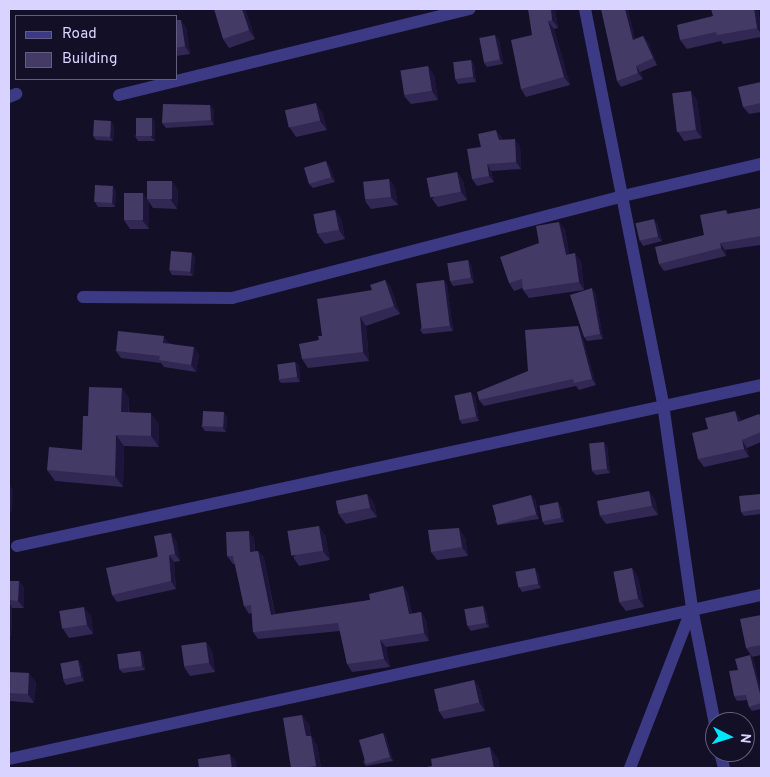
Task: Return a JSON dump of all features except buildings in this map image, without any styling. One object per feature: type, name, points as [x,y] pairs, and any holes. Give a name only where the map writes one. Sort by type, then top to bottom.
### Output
[{"type":"street","points":[[119,95],[470,9]]},
{"type":"street","points":[[585,9],[663,404],[692,608],[713,712]]},
{"type":"street","points":[[83,297],[232,298],[623,196],[761,164]]},
{"type":"street","points":[[17,546],[663,404],[761,385]]},
{"type":"street","points":[[9,759],[692,608],[761,595]]},
{"type":"street","points":[[630,768],[692,608]]}]
